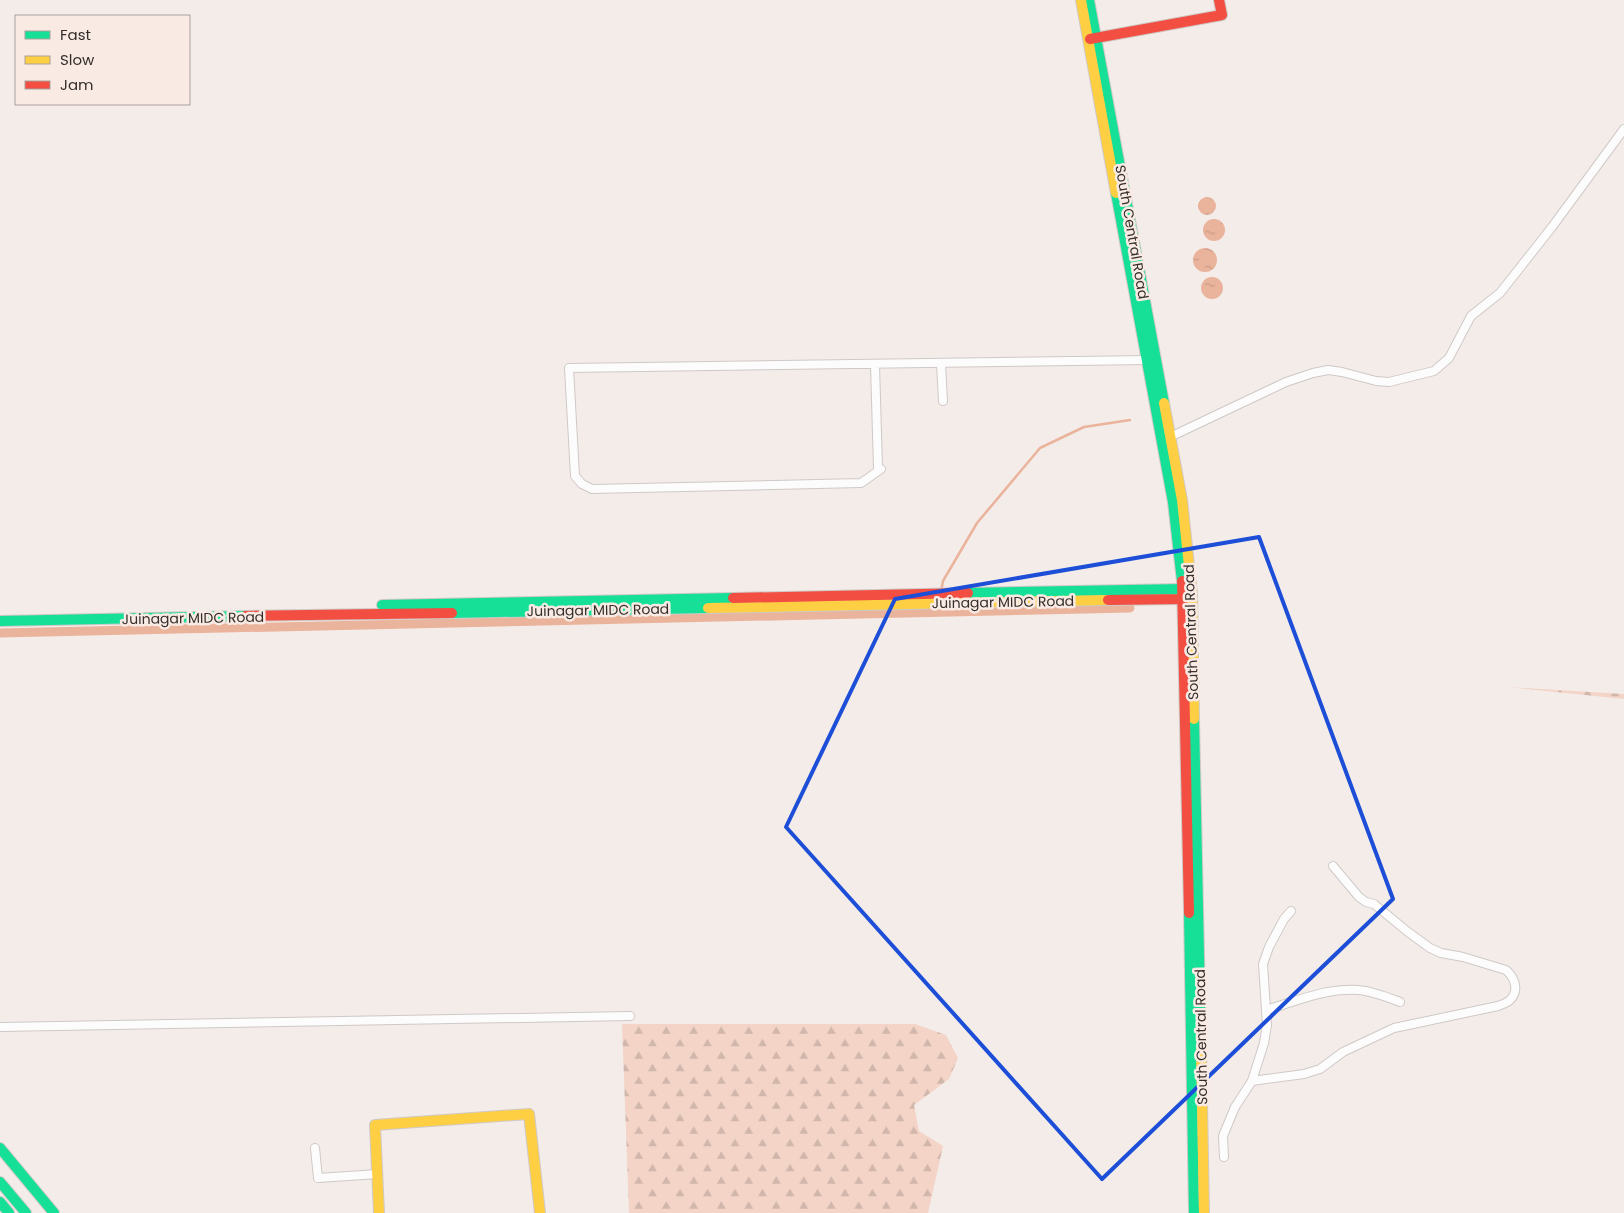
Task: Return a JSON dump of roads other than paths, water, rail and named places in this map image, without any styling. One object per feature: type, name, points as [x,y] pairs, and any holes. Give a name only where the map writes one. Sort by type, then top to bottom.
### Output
[{"type":"main road","name":"South Central Road","points":[[1081,0],[1092,38],[1166,438],[1182,500],[1186,594],[1197,1108],[1194,1213]]},
{"type":"main road","name":"South Central Road","points":[[1089,0],[1092,38]]},
{"type":"main road","points":[[1092,38],[1222,15],[1219,0]]},
{"type":"main road","name":"Juinagar MIDC Road","points":[[0,622],[478,608],[1186,594]]},
{"type":"main road","name":"Juinagar MIDC Road","points":[[382,605],[478,608]]},
{"type":"main road","name":"South Central Road","points":[[1197,1108],[1204,1213]]},
{"type":"main road","points":[[379,1213],[375,1124],[529,1114],[540,1213]]},
{"type":"main road","points":[[0,1148],[54,1213]]},
{"type":"main road","points":[[0,1182],[26,1213]]},
{"type":"main road","points":[[0,1202],[9,1213]]},
{"type":"street","points":[[1166,438],[1286,382],[1312,372],[1328,370],[1376,381],[1389,382],[1434,371],[1449,358],[1471,316],[1500,293],[1552,227],[1624,129]]},
{"type":"street","points":[[875,365],[878,468],[881,469],[860,483],[592,489],[582,484],[575,476],[569,368],[1152,360]]},
{"type":"street","points":[[941,364],[943,401]]},
{"type":"street","points":[[1252,1081],[1304,1074],[1320,1069],[1343,1052],[1394,1028],[1498,1006],[1509,1001],[1515,990],[1516,982],[1506,970],[1463,957],[1440,953],[1430,948],[1374,904],[1366,902],[1359,897],[1333,866]]},
{"type":"street","points":[[1224,1157],[1223,1136],[1235,1107],[1252,1081],[1268,1025],[1263,964],[1269,947],[1284,920],[1291,912]]},
{"type":"street","points":[[1266,1010],[1330,991],[1359,990],[1400,1002]]},
{"type":"street","points":[[0,1027],[630,1016]]},
{"type":"street","points":[[315,1148],[318,1178],[378,1174]]},
{"type":"water","points":[[1207,197],[1214,199],[1216,206],[1214,213],[1207,215],[1200,213],[1198,206],[1200,199]]},
{"type":"water","points":[[1214,219],[1224,226],[1225,230],[1218,240],[1214,241],[1204,234],[1203,230],[1210,220]]},
{"type":"water","points":[[1205,248],[1213,252],[1217,260],[1213,268],[1205,272],[1197,268],[1193,260],[1197,252]]},
{"type":"water","points":[[1212,277],[1220,280],[1223,288],[1220,296],[1212,299],[1204,296],[1201,288],[1204,280]]},
{"type":"waterway","points":[[941,592],[943,581],[977,523],[1040,448],[1084,427],[1130,420]]},
{"type":"waterway","points":[[937,613],[938,607]]},
{"type":"waterway","points":[[0,633],[1130,608]]}]
